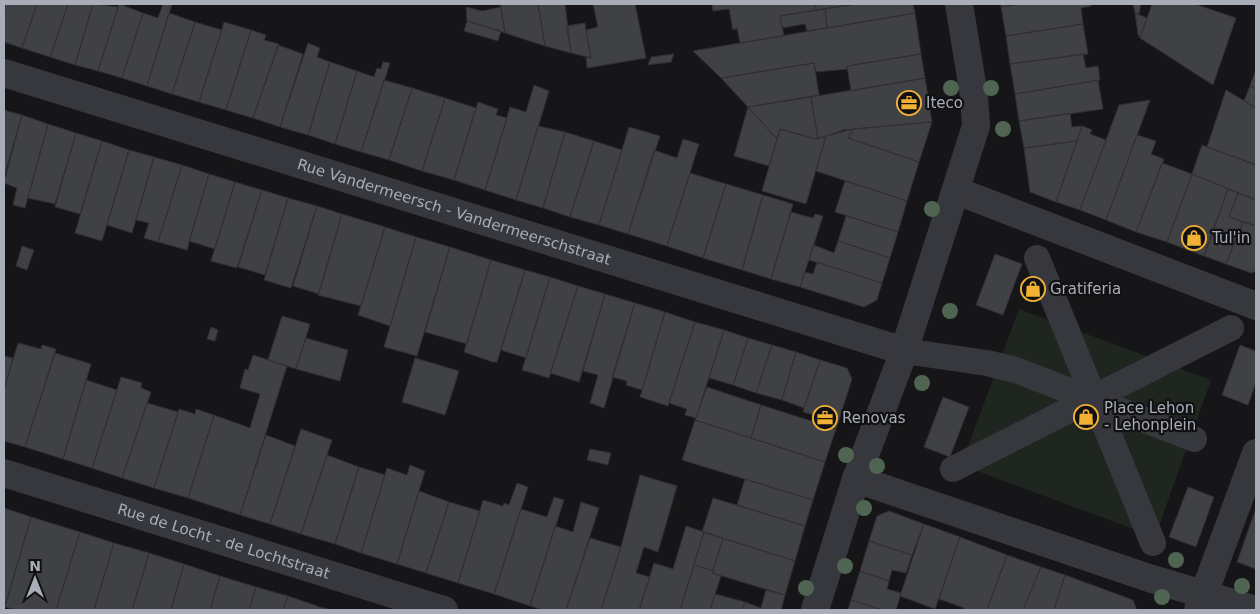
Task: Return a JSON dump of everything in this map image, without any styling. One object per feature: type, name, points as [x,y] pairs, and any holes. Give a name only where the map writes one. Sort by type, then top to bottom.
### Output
[{"type":"street","points":[[815,610],[856,479],[904,351],[957,191],[976,126],[960,4]]},
{"type":"street","name":"Rue Vandermeersch - Vandermeerschstraat","points":[[4,74],[904,351]]},
{"type":"street","points":[[957,191],[1256,306]]},
{"type":"street","points":[[1037,258],[1093,400],[1153,543]]},
{"type":"street","points":[[953,469],[1093,400],[1231,328]]},
{"type":"street","points":[[904,351],[986,363],[1016,370],[1194,439]]},
{"type":"street","points":[[1201,601],[1256,452]]},
{"type":"street","name":"Rue de Locht - de Lochtstraat","points":[[4,473],[444,610]]},
{"type":"street","points":[[856,479],[1149,578],[1201,601],[1256,610]]},
{"type":"shaded area","points":[[1019,309],[1211,380],[1155,537],[961,465]]},
{"type":"building","points":[[5,4],[37,4],[22,48],[4,42]]},
{"type":"building","points":[[37,4],[68,4],[50,57],[22,48]]},
{"type":"building","points":[[68,4],[93,4],[75,65],[50,57]]},
{"type":"building","points":[[93,4],[118,7],[98,71],[75,65]]},
{"type":"building","points":[[119,4],[143,13],[122,78],[98,71]]},
{"type":"building","points":[[163,4],[172,4],[147,86],[122,78],[143,13],[158,18]]},
{"type":"building","points":[[500,4],[538,4],[545,46],[505,33]]},
{"type":"building","points":[[538,4],[565,4],[571,53],[545,46]]},
{"type":"building","points":[[593,4],[635,4],[646,58],[587,68],[586,56],[591,58],[586,30],[598,27]]},
{"type":"building","points":[[712,4],[815,4],[816,10],[780,16],[784,36],[740,43],[737,28],[733,30],[729,9],[713,11]]},
{"type":"building","points":[[815,4],[856,4],[816,10]]},
{"type":"building","points":[[856,4],[913,4],[915,13],[827,28],[825,9]]},
{"type":"building","points":[[1001,4],[1022,4],[1001,7]]},
{"type":"building","points":[[1022,4],[1091,4],[1091,6],[1081,8],[1083,24],[1006,36],[1001,7]]},
{"type":"building","points":[[1133,4],[1141,4],[1139,14],[1135,13]]},
{"type":"building","points":[[1152,4],[1195,4],[1236,18],[1213,85],[1140,38]]},
{"type":"building","points":[[466,7],[482,11],[501,7],[505,33],[467,21]]},
{"type":"building","points":[[825,9],[827,28],[807,31],[805,24],[782,28],[780,16]]},
{"type":"building","points":[[169,13],[195,22],[172,94],[147,86]]},
{"type":"building","points":[[915,13],[921,54],[847,66],[848,69],[816,72],[814,63],[721,78],[693,51]]},
{"type":"building","points":[[1135,13],[1147,18],[1140,38],[1138,34]]},
{"type":"building","points":[[467,21],[501,31],[498,41],[464,31]]},
{"type":"building","points":[[195,22],[222,30],[199,102],[172,94]]},
{"type":"building","points":[[224,22],[251,30],[226,110],[199,102]]},
{"type":"building","points":[[585,23],[591,58],[571,53],[566,26]]},
{"type":"building","points":[[1083,24],[1088,54],[1010,64],[1006,36]]},
{"type":"building","points":[[251,30],[266,35],[264,40],[279,44],[253,118],[226,110]]},
{"type":"building","points":[[308,43],[320,48],[317,57],[330,62],[308,135],[280,127]]},
{"type":"building","points":[[278,45],[303,54],[280,127],[253,118]]},
{"type":"building","points":[[674,54],[671,62],[648,65],[651,57]]},
{"type":"building","points":[[921,54],[925,78],[851,91],[847,66]]},
{"type":"building","points":[[1083,54],[1086,68],[1098,66],[1100,80],[1015,94],[1010,64]]},
{"type":"building","points":[[330,62],[357,71],[335,144],[308,135]]},
{"type":"building","points":[[383,62],[390,63],[361,152],[335,144],[357,71],[374,77],[377,68],[381,69]]},
{"type":"building","points":[[814,63],[819,95],[748,107],[721,78]]},
{"type":"building","points":[[1256,69],[1256,89],[1250,86]]},
{"type":"building","points":[[925,78],[932,122],[843,130],[818,139],[811,97]]},
{"type":"building","points":[[384,80],[412,88],[389,160],[361,152]]},
{"type":"building","points":[[1098,80],[1103,109],[1019,121],[1015,94]]},
{"type":"building","points":[[534,85],[549,91],[516,200],[485,190],[510,107],[526,112]]},
{"type":"building","points":[[1250,86],[1256,89],[1256,108],[1244,101]]},
{"type":"building","points":[[412,88],[445,98],[422,171],[389,160]]},
{"type":"building","points":[[1226,90],[1256,108],[1256,165],[1207,147]]},
{"type":"building","points":[[811,97],[818,139],[780,129],[777,139],[748,107]]},
{"type":"building","points":[[445,98],[476,108],[454,180],[422,171]]},
{"type":"building","points":[[1150,100],[1106,220],[1080,210],[1119,105]]},
{"type":"building","points":[[478,102],[498,109],[496,115],[507,118],[485,190],[454,180]]},
{"type":"building","points":[[748,107],[777,139],[769,166],[734,156]]},
{"type":"building","points":[[4,110],[22,115],[4,177]]},
{"type":"building","points":[[1070,113],[1072,127],[1082,126],[1077,141],[1024,148],[1019,121]]},
{"type":"building","points":[[22,115],[48,124],[25,208],[13,205],[17,188],[4,183]]},
{"type":"building","points":[[932,122],[919,162],[848,138],[853,129]]},
{"type":"building","points":[[48,124],[76,133],[55,204],[28,198]]},
{"type":"building","points":[[538,126],[565,132],[543,208],[516,200]]},
{"type":"building","points":[[1082,126],[1092,130],[1090,134],[1106,140],[1080,210],[1056,202]]},
{"type":"building","points":[[629,127],[660,136],[628,234],[599,225]]},
{"type":"building","points":[[780,129],[815,139],[826,136],[806,204],[762,191]]},
{"type":"building","points":[[853,129],[848,138],[919,162],[907,201],[816,171],[826,136]]},
{"type":"building","points":[[565,132],[594,141],[570,217],[543,208]]},
{"type":"building","points":[[76,133],[102,141],[80,214],[55,207]]},
{"type":"building","points":[[1137,135],[1156,141],[1151,154],[1164,159],[1136,232],[1106,220]]},
{"type":"building","points":[[683,139],[699,144],[667,246],[628,234],[654,150],[677,158]]},
{"type":"building","points":[[102,141],[129,150],[102,241],[75,233]]},
{"type":"building","points":[[594,141],[622,150],[599,225],[570,217]]},
{"type":"building","points":[[1077,141],[1056,202],[1030,192],[1024,148]]},
{"type":"building","points":[[1202,145],[1256,165],[1256,200],[1192,174]]},
{"type":"building","points":[[129,150],[154,157],[132,233],[107,225]]},
{"type":"building","points":[[154,157],[182,165],[158,242],[144,238],[149,223],[136,220]]},
{"type":"building","points":[[1162,163],[1192,174],[1167,242],[1136,232]]},
{"type":"building","points":[[182,165],[209,174],[187,250],[158,242]]},
{"type":"building","points":[[690,173],[726,184],[703,258],[667,246]]},
{"type":"building","points":[[209,174],[235,182],[215,249],[189,241]]},
{"type":"building","points":[[1192,174],[1228,189],[1204,256],[1167,242]]},
{"type":"building","points":[[845,181],[907,201],[898,232],[835,212]]},
{"type":"building","points":[[235,182],[262,190],[237,268],[211,261]]},
{"type":"building","points":[[726,184],[763,195],[742,270],[703,258]]},
{"type":"building","points":[[1228,189],[1238,193],[1229,217],[1243,222],[1226,264],[1204,256]]},
{"type":"building","points":[[262,190],[288,198],[265,275],[238,267]]},
{"type":"building","points":[[1238,193],[1256,200],[1256,226],[1229,217]]},
{"type":"building","points":[[763,195],[793,204],[771,279],[742,270]]},
{"type":"building","points":[[288,198],[317,206],[291,288],[264,280]]},
{"type":"building","points":[[317,206],[342,214],[319,294],[293,286]]},
{"type":"building","points":[[791,212],[813,218],[815,214],[823,216],[800,287],[771,279]]},
{"type":"building","points":[[342,214],[385,227],[361,306],[318,295]]},
{"type":"building","points":[[846,216],[898,232],[890,258],[838,241]]},
{"type":"building","points":[[1243,222],[1256,226],[1256,271],[1251,273],[1226,264]]},
{"type":"building","points":[[385,227],[416,237],[390,326],[358,315]]},
{"type":"building","points":[[416,237],[450,247],[417,356],[384,347]]},
{"type":"building","points":[[838,241],[890,258],[882,283],[809,260],[814,245],[834,253]]},
{"type":"building","points":[[22,246],[34,250],[27,270],[16,266]]},
{"type":"building","points":[[450,247],[491,260],[467,344],[425,332]]},
{"type":"building","points":[[995,254],[1022,264],[1003,315],[976,305]]},
{"type":"building","points":[[491,260],[525,270],[497,362],[464,352]]},
{"type":"building","points":[[817,262],[882,283],[877,300],[864,307],[800,287],[805,272],[813,274]]},
{"type":"building","points":[[525,270],[550,277],[526,358],[501,350]]},
{"type":"building","points":[[550,277],[578,286],[549,378],[522,370]]},
{"type":"building","points":[[578,286],[605,294],[579,382],[550,373]]},
{"type":"building","points":[[605,294],[635,303],[604,408],[590,403],[598,375],[583,371]]},
{"type":"building","points":[[635,303],[665,312],[642,390],[626,385],[627,381],[612,377]]},
{"type":"building","points":[[665,312],[695,322],[668,406],[640,397]]},
{"type":"building","points":[[282,316],[310,324],[296,369],[268,360]]},
{"type":"building","points":[[695,322],[724,330],[696,418],[685,415],[687,409],[669,403]]},
{"type":"building","points":[[211,327],[218,330],[215,341],[207,339]]},
{"type":"building","points":[[724,330],[748,338],[733,385],[709,378]]},
{"type":"building","points":[[306,338],[348,350],[340,381],[296,369]]},
{"type":"building","points":[[748,338],[772,345],[756,393],[733,385]]},
{"type":"building","points":[[18,343],[41,349],[42,345],[56,349],[25,447],[4,441],[4,390]]},
{"type":"building","points":[[772,345],[796,352],[782,400],[756,393]]},
{"type":"building","points":[[1240,345],[1256,351],[1256,382],[1248,405],[1222,395]]},
{"type":"building","points":[[796,352],[820,360],[804,408],[782,400]]},
{"type":"building","points":[[55,353],[91,364],[63,459],[25,447]]},
{"type":"building","points":[[253,355],[287,366],[240,515],[188,498],[214,415],[250,428],[260,394],[240,388],[245,369],[248,370]]},
{"type":"building","points":[[4,356],[13,358],[4,390]]},
{"type":"building","points":[[415,358],[459,371],[445,415],[402,402]]},
{"type":"building","points":[[820,360],[847,368],[852,379],[836,429],[812,421],[815,415],[803,412]]},
{"type":"building","points":[[121,377],[142,383],[141,388],[151,392],[122,478],[92,468]]},
{"type":"building","points":[[86,380],[117,390],[92,468],[63,459]]},
{"type":"building","points":[[707,387],[761,405],[751,438],[695,420]]},
{"type":"building","points":[[943,397],[969,407],[950,457],[924,447]]},
{"type":"building","points":[[147,403],[178,412],[154,488],[122,478]]},
{"type":"building","points":[[761,405],[836,429],[825,462],[751,438]]},
{"type":"building","points":[[179,409],[195,414],[196,409],[214,415],[188,498],[154,488]]},
{"type":"building","points":[[695,420],[825,462],[813,500],[682,460]]},
{"type":"building","points":[[301,429],[332,440],[301,534],[270,524]]},
{"type":"building","points":[[266,435],[295,446],[270,524],[240,515]]},
{"type":"building","points":[[590,449],[611,453],[608,465],[587,460]]},
{"type":"building","points":[[327,455],[359,467],[335,544],[301,534]]},
{"type":"building","points":[[410,465],[425,471],[397,564],[361,553],[387,468],[407,475]]},
{"type":"building","points":[[359,467],[385,475],[361,553],[335,544]]},
{"type":"building","points":[[640,475],[677,486],[658,552],[644,547],[636,573],[650,577],[639,610],[601,610],[621,547]]},
{"type":"building","points":[[745,479],[813,500],[805,526],[737,505]]},
{"type":"building","points":[[517,483],[528,487],[494,594],[458,583],[483,500],[503,506],[504,503],[509,505]]},
{"type":"building","points":[[1188,487],[1214,497],[1196,547],[1169,537]]},
{"type":"building","points":[[419,491],[449,502],[426,573],[397,564]]},
{"type":"building","points":[[554,497],[564,500],[530,606],[494,594],[521,509],[547,517]]},
{"type":"building","points":[[713,498],[805,526],[795,561],[702,532]]},
{"type":"building","points":[[449,502],[480,511],[458,583],[426,573]]},
{"type":"building","points":[[581,502],[599,508],[566,610],[544,610],[530,606],[555,526],[573,532]]},
{"type":"building","points":[[4,508],[31,517],[4,610]]},
{"type":"building","points":[[889,511],[924,524],[912,555],[869,541],[877,516]]},
{"type":"building","points":[[1256,512],[1256,569],[1237,562]]},
{"type":"building","points":[[31,517],[80,532],[56,610],[18,610],[5,607]]},
{"type":"building","points":[[924,524],[960,537],[935,609],[900,596]]},
{"type":"building","points":[[686,526],[704,532],[680,610],[639,610],[654,563],[673,569]]},
{"type":"building","points":[[80,532],[114,543],[94,610],[56,610]]},
{"type":"building","points":[[704,532],[723,538],[713,571],[694,565]]},
{"type":"building","points":[[960,537],[1007,555],[987,610],[963,610],[964,608],[939,599]]},
{"type":"building","points":[[590,538],[621,547],[601,610],[566,610]]},
{"type":"building","points":[[723,538],[795,561],[785,595],[712,573]]},
{"type":"building","points":[[869,541],[912,555],[906,573],[892,570],[889,581],[860,571]]},
{"type":"building","points":[[114,543],[149,553],[132,610],[94,610]]},
{"type":"building","points":[[149,553],[184,564],[171,610],[132,610]]},
{"type":"building","points":[[1007,555],[1041,567],[1023,610],[987,610]]},
{"type":"building","points":[[184,564],[220,576],[210,610],[171,610]]},
{"type":"building","points":[[694,565],[713,571],[712,573],[721,576],[710,610],[680,610]]},
{"type":"building","points":[[1041,567],[1065,575],[1054,610],[1023,610]]},
{"type":"building","points":[[860,571],[889,581],[887,589],[901,593],[896,610],[882,610],[851,600]]},
{"type":"building","points":[[1065,575],[1133,600],[1137,610],[1054,610]]},
{"type":"building","points":[[220,576],[256,587],[249,610],[210,610]]},
{"type":"building","points":[[256,587],[288,596],[283,610],[249,610]]},
{"type":"building","points":[[766,590],[785,595],[781,610],[742,610],[745,602],[761,608]]},
{"type":"building","points":[[715,594],[745,602],[742,610],[710,610]]},
{"type":"building","points":[[288,596],[320,607],[319,610],[283,610]]},
{"type":"building","points":[[851,600],[882,610],[848,610]]},
{"type":"building","points":[[320,607],[332,610],[319,610]]},
{"type":"place","name":"Iteco","points":[[909,103]]},
{"type":"place","name":"Tul'in","points":[[1194,238]]},
{"type":"place","name":"Gratiferia","points":[[1033,289]]},
{"type":"place","name":"Place Lehon - Lehonplein","points":[[1086,417]]},
{"type":"place","name":"Renovas","points":[[825,418]]}]
